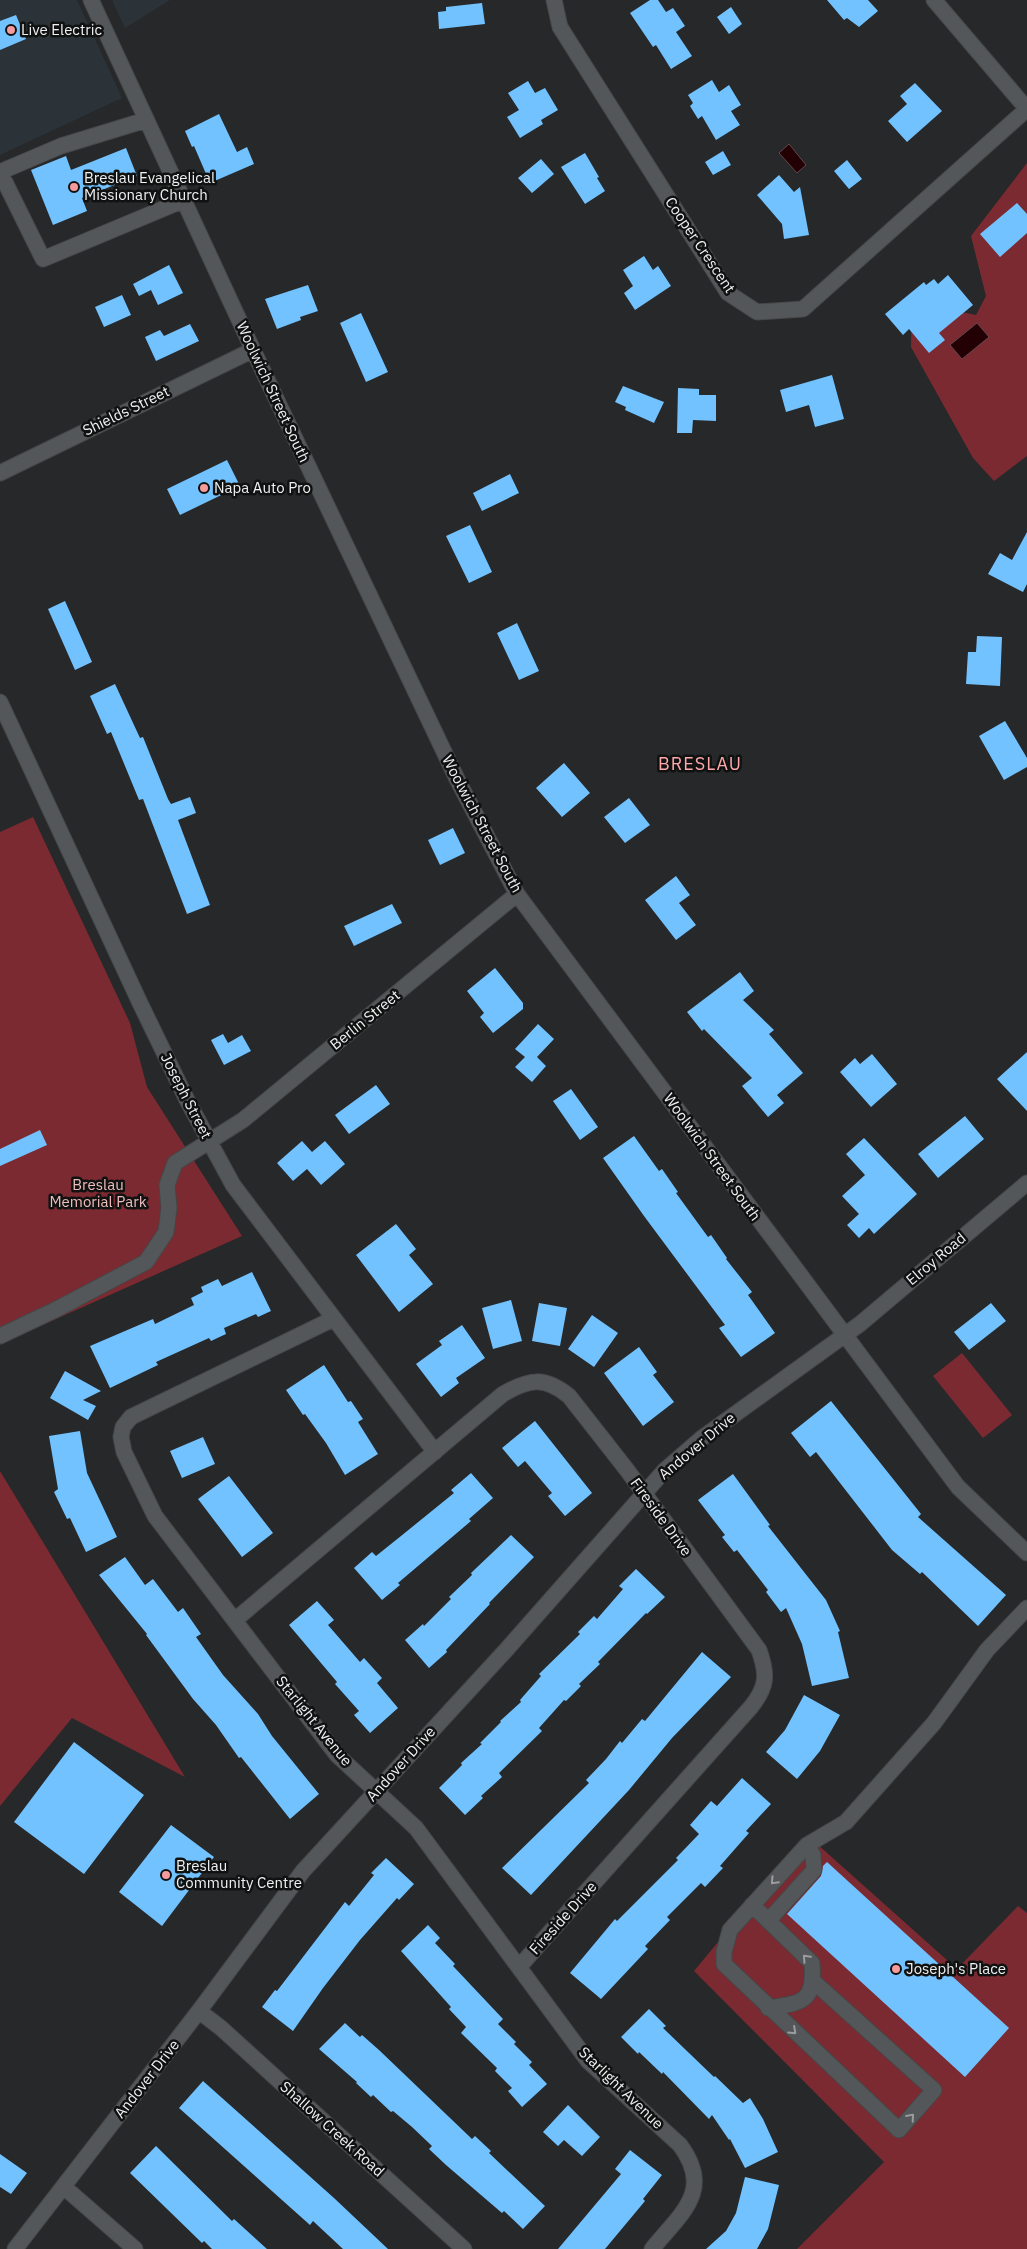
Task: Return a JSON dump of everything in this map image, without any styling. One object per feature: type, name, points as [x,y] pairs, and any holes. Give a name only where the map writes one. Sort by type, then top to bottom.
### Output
[{"type":"street","name":"Woolwich Street South","points":[[91,0],[253,350],[457,779],[517,894],[958,1487],[1027,1552]]},
{"type":"street","name":"Cooper Crescent","points":[[554,0],[560,27],[728,293],[757,312],[802,308],[1027,109]]},
{"type":"street","points":[[934,0],[1027,109]]},
{"type":"street","points":[[146,120],[61,146],[0,172],[43,259],[184,200]]},
{"type":"street","name":"Shields Street","points":[[0,474],[253,350]]},
{"type":"street","name":"Joseph Street","points":[[0,702],[140,1003],[233,1186],[435,1452]]},
{"type":"street","name":"Berlin Street","points":[[0,1336],[57,1309],[146,1262],[166,1232],[169,1208],[167,1185],[175,1163],[244,1120],[517,894]]},
{"type":"street","name":"Elroy Road","points":[[845,1334],[860,1324],[1027,1183]]},
{"type":"street","name":"Starlight Avenue","points":[[333,1319],[131,1417],[123,1427],[121,1437],[124,1452],[155,1516],[338,1755],[416,1828],[588,2061],[680,2145],[690,2158],[695,2170],[695,2183],[689,2204],[652,2249]]},
{"type":"street","name":"Andover Drive","points":[[15,2249],[199,2011],[303,1871],[664,1471],[702,1438],[845,1334]]},
{"type":"street","name":"Fireside Drive","points":[[235,1620],[503,1394],[529,1381],[544,1382],[558,1387],[569,1396],[759,1650],[764,1662],[765,1684],[751,1707],[519,1967]]},
{"type":"street","points":[[813,1981],[934,2090],[899,2130],[768,2008],[724,1964],[724,1952],[730,1930],[752,1905],[808,1845],[846,1822],[934,1723],[987,1650],[1027,1608]]},
{"type":"street","points":[[768,1921],[814,1870],[814,1855],[808,1845]]},
{"type":"street","points":[[752,1905],[812,1963],[813,1981],[811,1992],[797,2004],[768,2008]]},
{"type":"street","name":"Shallow Creek Road","points":[[199,2011],[221,2028],[464,2249]]},
{"type":"street","points":[[64,2187],[135,2249]]},
{"type":"shaded area","points":[[0,0],[77,0],[122,98],[0,155]]},
{"type":"shaded area","points":[[112,0],[170,0],[125,28]]},
{"type":"shaded area","points":[[789,144],[806,165],[797,173],[779,153]]},
{"type":"shaded area","points":[[977,323],[989,337],[962,359],[950,345]]},
{"type":"green space","points":[[1027,163],[1027,456],[994,481],[973,458],[911,347],[912,302],[976,315],[986,296],[971,236]]},
{"type":"green space","name":"Breslau Memorial Park","points":[[33,817],[130,1023],[147,1087],[242,1236],[0,1344],[0,832]]},
{"type":"green space","points":[[962,1353],[1012,1415],[983,1438],[933,1376]]},
{"type":"green space","points":[[0,1471],[185,1777],[72,1718],[0,1806]]},
{"type":"green space","points":[[807,1835],[957,1969],[1018,1906],[1027,1913],[1027,2249],[797,2249],[884,2162],[694,1971]]},
{"type":"building","points":[[650,0],[658,0],[666,12],[673,8],[685,26],[676,32],[692,56],[671,69],[656,45],[653,47],[630,13]]},
{"type":"building","points":[[827,0],[868,0],[878,11],[859,27],[847,18],[844,20]]},
{"type":"building","points":[[482,3],[485,24],[439,29],[438,12],[446,11],[446,7]]},
{"type":"building","points":[[731,7],[742,24],[729,34],[717,17]]},
{"type":"building","name":"Live Electric","points":[[16,15],[26,39],[0,50],[0,21]]},
{"type":"building","points":[[712,80],[719,92],[729,85],[741,105],[731,111],[740,125],[716,140],[702,116],[698,119],[690,106],[693,103],[688,95]]},
{"type":"building","points":[[528,81],[535,93],[545,88],[558,110],[541,120],[543,124],[520,138],[507,117],[519,110],[508,93]]},
{"type":"building","points":[[915,83],[942,111],[907,142],[888,121],[907,104],[900,96]]},
{"type":"building","points":[[219,114],[237,152],[247,147],[254,164],[210,183],[194,146],[192,147],[185,131]]},
{"type":"building","name":"Breslau Evangelical Missionary Church","points":[[126,148],[137,176],[82,198],[87,211],[53,225],[31,170],[66,156],[71,170]]},
{"type":"building","points":[[723,151],[731,165],[713,175],[705,162]]},
{"type":"building","points":[[585,153],[605,191],[585,204],[561,167]]},
{"type":"building","points":[[541,159],[554,174],[532,193],[518,178]]},
{"type":"building","points":[[847,160],[862,179],[849,189],[834,171]]},
{"type":"building","points":[[779,175],[794,192],[800,187],[809,235],[784,239],[782,224],[757,195]]},
{"type":"building","points":[[1017,203],[1027,214],[1027,233],[1000,257],[980,234]]},
{"type":"building","points":[[644,256],[653,270],[658,266],[671,286],[635,310],[624,293],[633,286],[623,270]]},
{"type":"building","points":[[169,265],[183,293],[158,305],[151,290],[139,296],[133,284]]},
{"type":"building","points":[[948,275],[973,305],[939,333],[945,340],[929,353],[909,329],[903,335],[885,314],[924,282],[926,285],[934,279],[938,284]]},
{"type":"building","points":[[308,285],[318,311],[300,317],[301,320],[277,329],[265,299]]},
{"type":"building","points":[[122,295],[131,315],[104,327],[95,307]]},
{"type":"building","points":[[361,313],[388,372],[366,382],[340,323]]},
{"type":"building","points":[[190,324],[199,341],[156,361],[145,337],[160,330],[164,336]]},
{"type":"building","points":[[832,375],[844,419],[815,427],[809,405],[786,412],[780,390]]},
{"type":"building","points":[[623,386],[664,402],[654,423],[625,410],[626,407],[615,402]]},
{"type":"building","points":[[678,388],[699,389],[699,395],[716,395],[716,421],[693,420],[692,433],[677,433]]},
{"type":"building","name":"Napa Auto Pro","points":[[227,460],[240,486],[180,515],[167,489]]},
{"type":"building","points":[[510,474],[519,493],[482,511],[473,493]]},
{"type":"building","points":[[470,525],[492,572],[469,583],[446,536]]},
{"type":"building","points":[[1027,532],[1027,584],[1023,592],[988,574],[1000,553],[1012,560]]},
{"type":"building","points":[[65,601],[92,662],[75,670],[48,609]]},
{"type":"building","points":[[517,623],[539,671],[519,680],[497,633]]},
{"type":"building","points":[[977,636],[1002,637],[1000,686],[966,684],[968,652],[976,652]]},
{"type":"building","points":[[115,684],[140,738],[143,737],[171,804],[190,797],[196,813],[178,820],[210,905],[187,914],[143,799],[139,800],[111,732],[107,734],[90,696]]},
{"type":"building","points":[[1005,721],[1027,758],[1027,767],[1004,780],[979,736]]},
{"type":"building","points":[[564,763],[590,793],[562,817],[536,788]]},
{"type":"building","points":[[629,798],[650,825],[625,843],[604,817]]},
{"type":"building","points":[[453,828],[465,853],[440,865],[428,840]]},
{"type":"building","points":[[676,876],[690,895],[679,903],[696,925],[676,940],[645,900]]},
{"type":"building","points":[[392,904],[402,923],[354,946],[344,926]]},
{"type":"building","points":[[495,968],[523,1003],[523,1009],[493,1033],[480,1017],[484,1013],[467,991]]},
{"type":"building","points":[[740,972],[754,991],[743,1000],[774,1030],[769,1034],[803,1073],[777,1095],[784,1103],[768,1117],[742,1086],[752,1078],[704,1029],[702,1031],[687,1012]]},
{"type":"building","points":[[538,1024],[554,1039],[537,1057],[546,1066],[532,1082],[515,1067],[525,1057],[515,1049]]},
{"type":"building","points":[[223,1034],[228,1043],[242,1035],[251,1051],[224,1065],[211,1040]]},
{"type":"building","points":[[1027,1052],[1027,1111],[997,1079]]},
{"type":"building","points":[[872,1054],[897,1084],[871,1107],[840,1072],[855,1058],[860,1064]]},
{"type":"building","points":[[376,1085],[390,1104],[349,1134],[335,1115]]},
{"type":"building","points":[[571,1089],[598,1127],[580,1140],[553,1101]]},
{"type":"building","points":[[965,1116],[984,1139],[938,1178],[918,1154]]},
{"type":"building","points":[[40,1130],[47,1145],[0,1166],[0,1149]]},
{"type":"building","points":[[634,1136],[659,1171],[662,1169],[678,1192],[676,1193],[708,1237],[711,1235],[726,1259],[752,1292],[748,1295],[775,1333],[741,1357],[719,1328],[725,1325],[603,1158]]},
{"type":"building","points":[[864,1138],[917,1194],[874,1234],[869,1228],[859,1238],[847,1225],[859,1214],[842,1196],[865,1175],[846,1154]]},
{"type":"building","points":[[302,1141],[312,1152],[325,1141],[345,1164],[321,1185],[307,1169],[293,1181],[277,1163]]},
{"type":"building","points":[[396,1224],[416,1249],[409,1255],[433,1284],[399,1312],[356,1255]]},
{"type":"building","points":[[252,1272],[271,1311],[258,1317],[256,1314],[224,1328],[226,1334],[211,1341],[209,1338],[156,1362],[158,1365],[110,1388],[90,1346],[153,1319],[155,1324],[194,1305],[191,1298],[203,1292],[201,1287],[218,1279],[222,1286]]},
{"type":"building","points":[[511,1300],[522,1341],[493,1349],[482,1308]]},
{"type":"building","points":[[539,1303],[567,1308],[560,1346],[532,1341]]},
{"type":"building","points":[[991,1303],[1006,1321],[969,1350],[954,1332]]},
{"type":"building","points":[[592,1315],[618,1333],[594,1367],[568,1349]]},
{"type":"building","points":[[462,1325],[485,1358],[456,1378],[459,1383],[441,1397],[416,1364],[442,1345],[439,1341]]},
{"type":"building","points":[[639,1347],[657,1372],[653,1375],[674,1402],[643,1426],[604,1373]]},
{"type":"building","points":[[324,1365],[348,1402],[351,1401],[363,1419],[358,1422],[378,1454],[345,1475],[326,1443],[286,1390]]},
{"type":"building","points":[[65,1371],[101,1391],[83,1400],[96,1406],[88,1420],[50,1398]]},
{"type":"building","points":[[831,1401],[921,1514],[918,1517],[1006,1595],[978,1626],[922,1572],[920,1574],[892,1550],[816,1452],[810,1457],[791,1433]]},
{"type":"building","points":[[535,1421],[592,1493],[565,1516],[548,1496],[552,1493],[525,1461],[518,1467],[502,1448]]},
{"type":"building","points":[[80,1431],[87,1473],[117,1537],[86,1552],[70,1518],[67,1519],[54,1492],[58,1489],[49,1436]]},
{"type":"building","points":[[203,1437],[215,1464],[182,1478],[170,1451]]},
{"type":"building","points":[[471,1473],[493,1498],[469,1519],[471,1521],[398,1583],[400,1585],[382,1600],[354,1568],[372,1552],[376,1556],[454,1493],[451,1490]]},
{"type":"building","points":[[733,1474],[770,1525],[768,1526],[826,1600],[840,1631],[838,1632],[849,1678],[812,1686],[802,1644],[786,1608],[781,1612],[766,1592],[768,1590],[737,1550],[734,1552],[722,1537],[725,1535],[698,1500]]},
{"type":"building","points":[[229,1476],[273,1533],[242,1557],[198,1499]]},
{"type":"building","points":[[511,1535],[534,1557],[489,1603],[446,1650],[447,1652],[429,1668],[405,1640],[423,1624],[424,1626],[451,1599],[449,1597],[472,1575],[471,1573]]},
{"type":"building","points":[[125,1557],[145,1585],[153,1579],[178,1612],[183,1608],[201,1634],[196,1637],[223,1675],[258,1714],[272,1736],[319,1794],[290,1819],[241,1757],[239,1758],[216,1725],[193,1699],[147,1634],[99,1575]]},
{"type":"building","points":[[636,1569],[665,1597],[646,1613],[598,1662],[600,1664],[579,1684],[581,1686],[566,1701],[564,1700],[539,1728],[542,1731],[499,1773],[502,1777],[481,1796],[483,1798],[465,1815],[439,1788],[462,1765],[461,1763],[482,1744],[480,1743],[500,1721],[521,1702],[520,1700],[541,1676],[539,1674],[580,1634],[578,1632],[594,1616],[597,1619],[623,1589],[619,1586]]},
{"type":"building","points":[[317,1601],[334,1620],[328,1625],[360,1662],[364,1658],[382,1678],[377,1683],[398,1708],[370,1733],[354,1715],[359,1711],[335,1684],[337,1682],[289,1625]]},
{"type":"building","points":[[702,1652],[731,1677],[672,1738],[629,1790],[531,1895],[502,1868],[589,1783],[586,1780],[642,1719],[645,1721]]},
{"type":"building","points":[[804,1695],[840,1715],[820,1751],[797,1779],[766,1752],[785,1730]]},
{"type":"building","points":[[74,1742],[144,1795],[84,1874],[14,1822]]},
{"type":"building","points":[[742,1778],[771,1804],[746,1831],[749,1833],[720,1866],[723,1868],[705,1887],[701,1883],[667,1917],[670,1920],[645,1946],[648,1949],[601,1999],[570,1973],[615,1919],[617,1921],[678,1860],[676,1858],[699,1834],[690,1825],[711,1801],[717,1806]]},
{"type":"building","name":"Breslau Community Centre","points":[[171,1825],[214,1857],[162,1926],[119,1892]]},
{"type":"building","points":[[386,1858],[414,1884],[399,1900],[397,1898],[360,1940],[293,2031],[262,2007],[275,1990],[277,1991],[345,1902],[349,1906],[374,1875],[371,1873]]},
{"type":"building","name":"Joseph's Place","points":[[827,1862],[1009,2028],[965,2077],[787,1914],[821,1876],[823,1866]]},
{"type":"building","points":[[428,1925],[440,1938],[435,1943],[455,1964],[453,1966],[503,2019],[498,2024],[516,2042],[514,2044],[532,2062],[529,2065],[547,2084],[522,2107],[508,2091],[512,2088],[495,2071],[497,2068],[461,2033],[466,2027],[449,2009],[451,2007],[401,1951]]},
{"type":"building","points":[[649,2009],[666,2026],[663,2028],[743,2103],[750,2098],[763,2119],[778,2152],[745,2168],[730,2139],[712,2115],[709,2119],[663,2072],[662,2074],[621,2037]]},
{"type":"building","points":[[345,2023],[360,2037],[362,2035],[379,2050],[472,2139],[475,2136],[491,2151],[489,2153],[545,2206],[523,2229],[504,2211],[502,2213],[446,2165],[429,2149],[432,2146],[412,2127],[393,2111],[391,2112],[373,2095],[371,2097],[357,2082],[319,2049]]},
{"type":"building","points":[[203,2081],[388,2249],[343,2249],[313,2221],[310,2225],[179,2108]]},
{"type":"building","points":[[568,2105],[600,2137],[582,2156],[564,2140],[558,2146],[543,2132]]},
{"type":"building","points":[[156,2146],[232,2221],[234,2219],[267,2249],[212,2249],[204,2241],[202,2243],[130,2173]]},
{"type":"building","points":[[630,2150],[662,2175],[643,2199],[645,2201],[605,2249],[558,2249],[621,2174],[615,2169]]},
{"type":"building","points":[[0,2154],[27,2173],[11,2194],[0,2187]]},
{"type":"building","points":[[745,2177],[779,2185],[768,2229],[757,2249],[706,2249],[726,2231],[736,2213]]},
{"type":"place","name":"Live Electric","points":[[11,30]]},
{"type":"place","name":"Breslau Evangelical Missionary Church","points":[[74,187]]},
{"type":"place","name":"Napa Auto Pro","points":[[204,488]]},
{"type":"place","name":"Breslau Community Centre","points":[[166,1875]]},
{"type":"place","name":"Joseph's Place","points":[[896,1969]]},
{"type":"district","name":"BRESLAU","points":[[700,764]]}]
